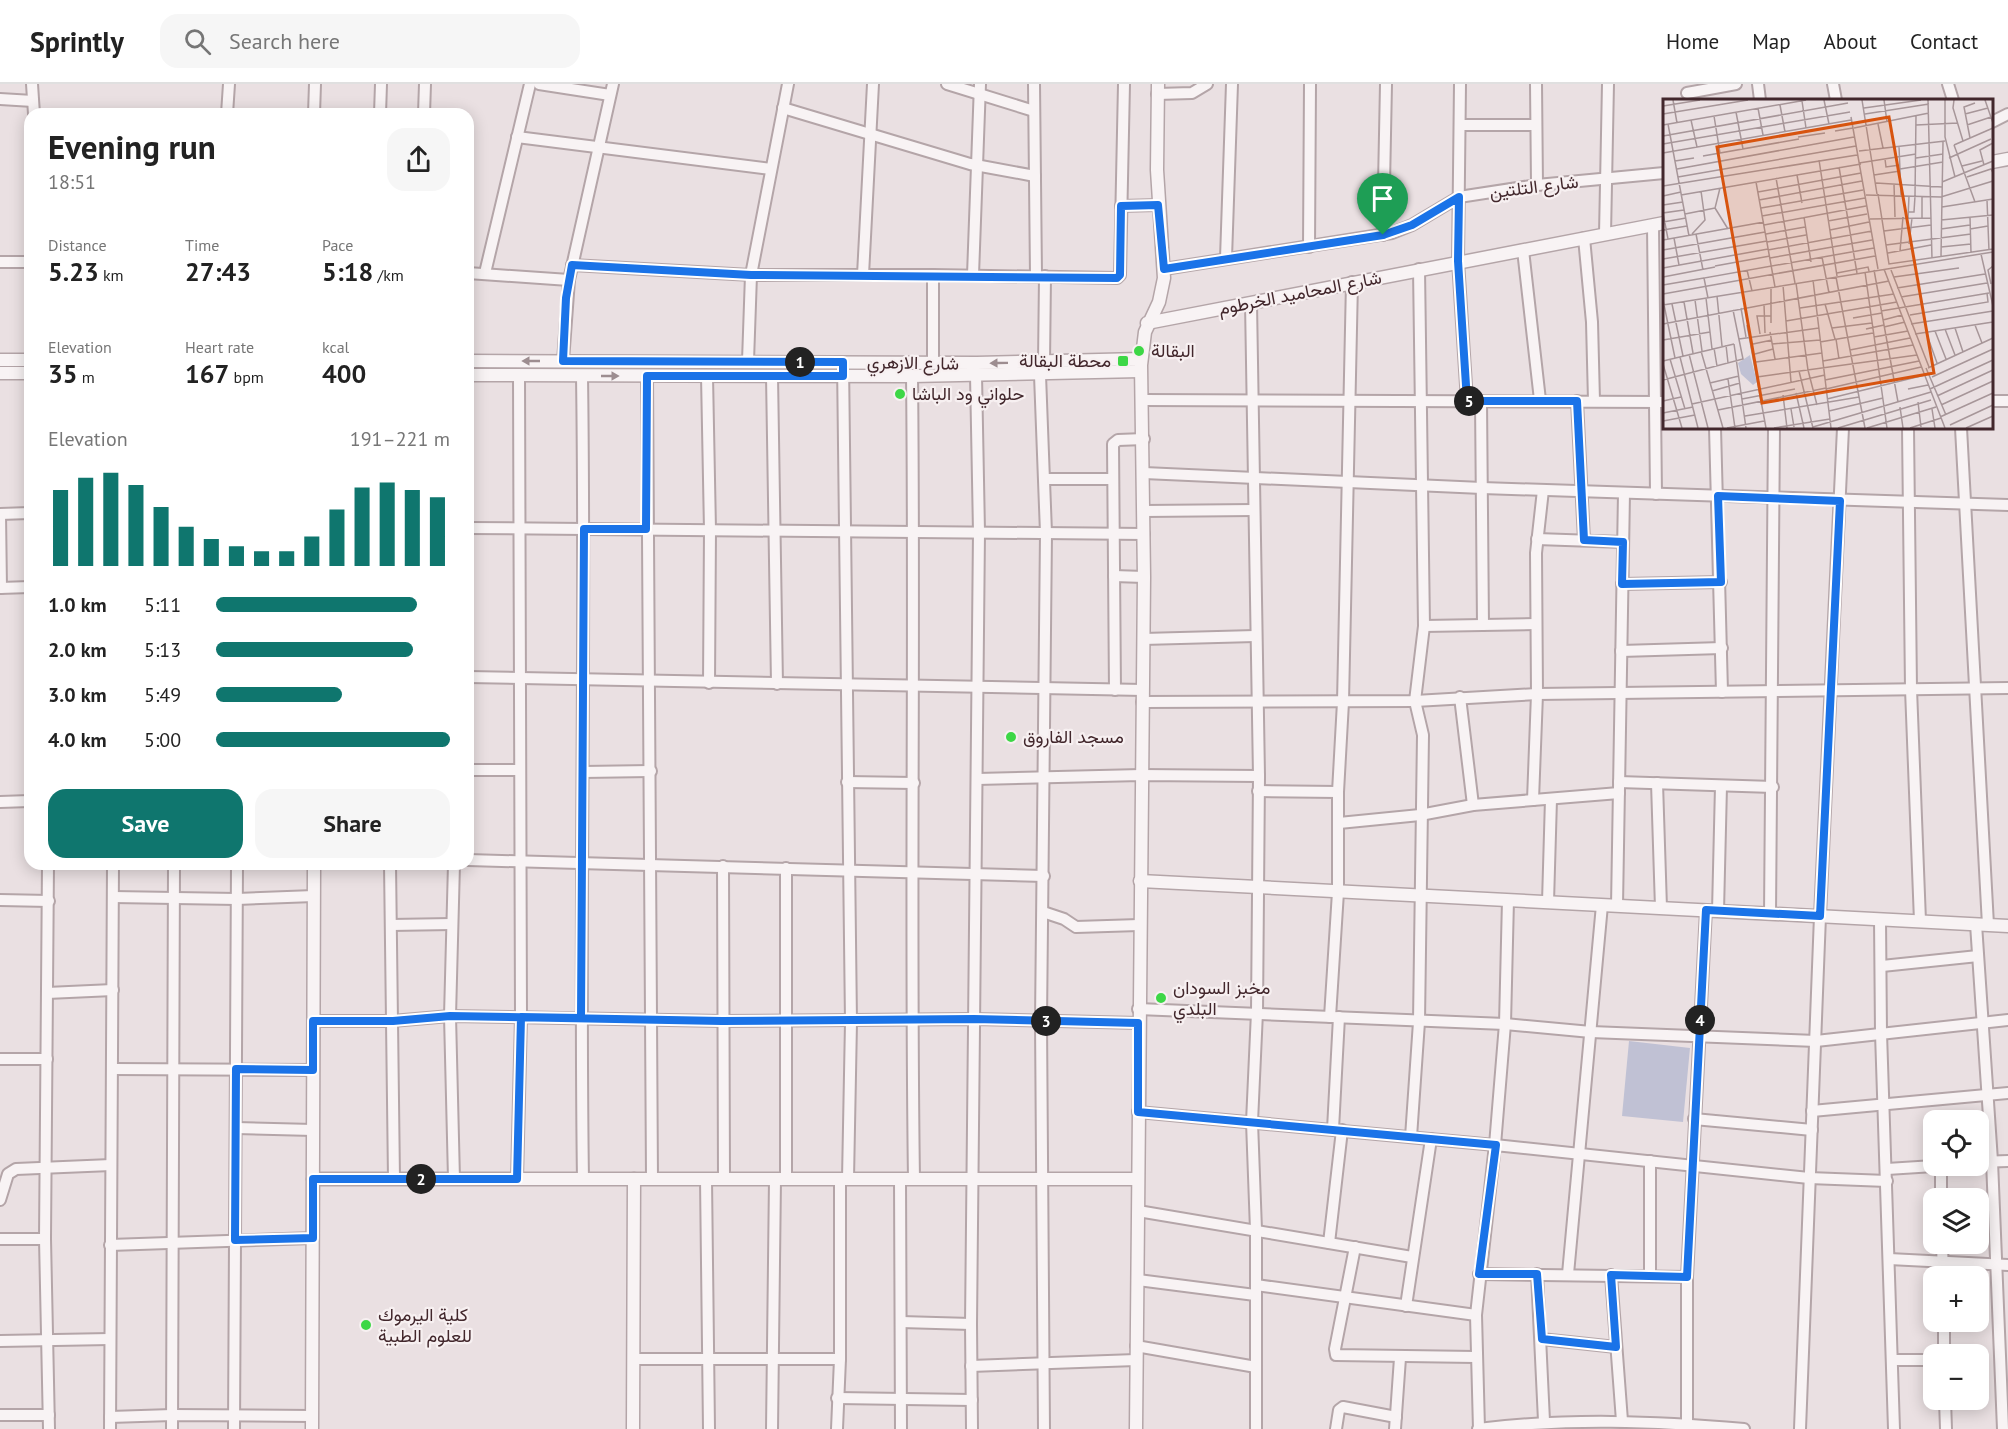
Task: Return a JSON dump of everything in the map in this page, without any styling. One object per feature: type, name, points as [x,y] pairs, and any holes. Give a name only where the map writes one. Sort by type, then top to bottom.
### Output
[{"type":"street","points":[[33,84],[34,108]]},
{"type":"street","points":[[227,108],[229,84]]},
{"type":"street","points":[[314,108],[315,84]]},
{"type":"street","points":[[380,108],[381,84]]},
{"type":"street","points":[[424,84],[424,108]]},
{"type":"street","points":[[485,273],[530,84]]},
{"type":"street","points":[[539,84],[612,89],[568,280],[563,361]]},
{"type":"street","points":[[748,361],[751,275],[788,84]]},
{"type":"street","points":[[863,275],[873,84]]},
{"type":"street","points":[[946,84],[980,89],[1034,111]]},
{"type":"street","points":[[1034,84],[1035,176],[1041,276],[1046,533],[1041,1021],[1044,1429]]},
{"type":"street","points":[[572,265],[751,275],[1119,277],[1124,84]]},
{"type":"street","points":[[1136,1429],[1138,1009],[1144,577],[1144,439],[1141,365],[1147,323],[1161,297],[1164,269],[1158,205],[1157,89],[1192,93],[1207,84]]},
{"type":"street","points":[[1226,258],[1232,84]]},
{"type":"street","points":[[1309,247],[1310,84]]},
{"type":"street","points":[[1383,235],[1386,84]]},
{"type":"street","points":[[1460,84],[1458,261],[1467,401]]},
{"type":"street","points":[[1536,84],[1537,185]]},
{"type":"street","points":[[1605,234],[1608,84]]},
{"type":"street","points":[[1687,92],[1736,84]]},
{"type":"street","points":[[1758,84],[1760,99]]},
{"type":"street","points":[[1833,84],[1836,99]]},
{"type":"street","points":[[1948,84],[1953,99]]},
{"type":"street","points":[[973,275],[980,89]]},
{"type":"street","points":[[0,99],[33,101]]},
{"type":"street","points":[[783,108],[977,165],[1035,176]]},
{"type":"street","points":[[1993,122],[2008,114]]},
{"type":"street","points":[[1460,125],[1535,125]]},
{"type":"street","points":[[517,137],[771,169]]},
{"type":"street","points":[[1993,162],[2008,159]]},
{"type":"street","name":"شارع التلتين","points":[[1164,269],[1383,235],[1412,225],[1459,197],[1537,185],[1663,173]]},
{"type":"street","points":[[1121,206],[1158,205]]},
{"type":"street","points":[[1656,494],[1660,402],[1659,225]]},
{"type":"street","name":"شارع المحاميد الخرطوم","points":[[1147,323],[1458,261],[1659,225]]},
{"type":"street","points":[[1584,238],[1592,322],[1594,401]]},
{"type":"street","points":[[1523,250],[1540,400]]},
{"type":"street","points":[[0,262],[24,262]]},
{"type":"street","points":[[1411,1137],[1419,1022],[1420,815],[1423,735],[1414,701],[1424,626],[1419,269]]},
{"type":"street","points":[[474,273],[568,280]]},
{"type":"street","points":[[933,275],[933,363]]},
{"type":"street","points":[[1329,1243],[1337,1129],[1334,1017],[1352,282]]},
{"type":"street","points":[[1251,303],[1259,776],[1257,1012],[1252,1122],[1256,1230],[1256,1429]]},
{"type":"street","points":[[0,360],[24,360]]},
{"type":"street","name":"شارع الازهري","points":[[474,361],[933,363],[1042,369]]},
{"type":"street","points":[[837,1429],[851,1022],[847,782],[847,531],[843,362]]},
{"type":"street","name":"شارع الازهري","points":[[474,375],[912,376],[976,375],[1042,369],[1141,365]]},
{"type":"street","points":[[0,373],[24,373]]},
{"type":"street","points":[[517,1179],[521,1017],[519,375]]},
{"type":"street","points":[[972,1429],[971,1324],[979,532],[976,375]]},
{"type":"street","points":[[582,376],[585,680],[580,862],[583,1179]]},
{"type":"street","points":[[647,376],[646,529],[651,771],[649,1019],[652,1179]]},
{"type":"street","points":[[707,376],[710,530],[709,682]]},
{"type":"street","points":[[772,376],[777,684]]},
{"type":"street","points":[[912,376],[914,783],[911,1020],[914,1179]]},
{"type":"street","points":[[1143,400],[1350,399],[1660,402]]},
{"type":"street","points":[[1481,401],[1483,625]]},
{"type":"street","points":[[1577,401],[1584,540]]},
{"type":"street","points":[[1993,402],[2008,401]]},
{"type":"street","points":[[1715,429],[1721,582],[1722,692]]},
{"type":"street","points":[[1770,914],[1773,787],[1774,429]]},
{"type":"street","points":[[1800,1429],[1820,916],[1844,429]]},
{"type":"street","points":[[1908,429],[1911,689],[1920,921]]},
{"type":"street","points":[[1961,429],[1982,924],[1978,956],[1992,1161],[2003,1429]]},
{"type":"street","points":[[1115,690],[1114,442],[1144,439]]},
{"type":"street","points":[[1144,474],[2008,506]]},
{"type":"street","points":[[1044,479],[1113,479]]},
{"type":"street","points":[[1533,800],[1537,694],[1537,538],[1543,490]]},
{"type":"street","points":[[1617,906],[1624,493]]},
{"type":"street","points":[[1144,511],[1254,510]]},
{"type":"street","points":[[24,513],[0,514],[1,588],[24,587]]},
{"type":"street","points":[[474,528],[1144,534]]},
{"type":"street","points":[[1537,538],[1623,542]]},
{"type":"street","points":[[1114,576],[1144,577]]},
{"type":"street","points":[[1622,584],[1721,582]]},
{"type":"street","points":[[1424,626],[1536,624]]},
{"type":"street","points":[[1143,639],[1255,636]]},
{"type":"street","points":[[1621,651],[1722,648]]},
{"type":"street","points":[[474,677],[1115,690],[1143,696],[1257,702],[1414,701],[1537,694],[1831,688],[2008,688]]},
{"type":"street","points":[[1460,697],[1473,805]]},
{"type":"street","points":[[474,770],[519,770]]},
{"type":"street","points":[[583,772],[651,771]]},
{"type":"street","points":[[977,779],[1141,775],[1259,776]]},
{"type":"street","points":[[847,782],[914,783]]},
{"type":"street","points":[[1339,824],[1420,815],[1473,805],[1551,799],[1657,783],[1773,787]]},
{"type":"street","points":[[1657,783],[1661,908]]},
{"type":"street","points":[[1687,1424],[1687,1277],[1694,1119],[1721,786]]},
{"type":"street","points":[[1258,791],[1338,792]]},
{"type":"street","points":[[1548,902],[1551,799]]},
{"type":"street","points":[[0,802],[24,801]]},
{"type":"street","points":[[474,860],[975,872],[1044,876]]},
{"type":"street","points":[[723,866],[724,1179]]},
{"type":"street","points":[[772,1429],[772,1360],[787,1021],[786,868]]},
{"type":"street","points":[[48,870],[45,1239],[49,1429]]},
{"type":"street","points":[[113,870],[110,1423],[172,1415],[234,1415],[312,1423],[314,870]]},
{"type":"street","points":[[172,1429],[174,870]]},
{"type":"street","points":[[234,1429],[237,870]]},
{"type":"street","points":[[390,870],[394,1179]]},
{"type":"street","points":[[454,870],[450,1016],[454,1179]]},
{"type":"street","points":[[1140,881],[2008,926]]},
{"type":"street","points":[[113,897],[237,899],[314,896]]},
{"type":"street","points":[[0,900],[49,901]]},
{"type":"street","points":[[1508,900],[1505,1024],[1496,1145],[1479,1274],[1476,1315],[1475,1357],[1479,1429],[1544,1421],[1687,1424],[1744,1429]]},
{"type":"street","points":[[1568,1274],[1577,1155],[1602,905]]},
{"type":"street","points":[[1043,912],[1064,919],[1076,927],[1139,925]]},
{"type":"street","points":[[1880,919],[1881,1033],[1894,1429]]},
{"type":"street","points":[[391,925],[452,924]]},
{"type":"street","points":[[1882,966],[1978,956]]},
{"type":"street","points":[[47,993],[113,990]]},
{"type":"street","points":[[1138,1009],[1257,1012],[1419,1022],[1505,1024],[1591,1032],[1816,1041],[2008,1020]]},
{"type":"street","points":[[313,1021],[393,1021],[450,1016],[851,1022],[974,1019],[1138,1023]]},
{"type":"street","points":[[0,1059],[47,1059]]},
{"type":"street","points":[[113,1069],[313,1070]]},
{"type":"street","points":[[1812,1111],[2008,1093]]},
{"type":"street","points":[[1138,1112],[1337,1129],[1809,1178],[1887,1181]]},
{"type":"street","points":[[1694,1119],[1812,1130]]},
{"type":"street","points":[[236,1128],[313,1130]]},
{"type":"street","points":[[1406,1306],[1431,1139]]},
{"type":"street","points":[[1650,1161],[1650,1276]]},
{"type":"street","points":[[1989,1161],[2008,1161]]},
{"type":"street","points":[[0,1200],[8,1174],[16,1169],[111,1165]]},
{"type":"street","points":[[1887,1169],[1923,1167]]},
{"type":"street","points":[[313,1179],[1137,1179]]},
{"type":"street","points":[[633,1429],[634,1179]]},
{"type":"street","points":[[706,1179],[709,1429]]},
{"type":"street","points":[[900,1179],[901,1429]]},
{"type":"street","points":[[1138,1211],[1412,1257]]},
{"type":"street","points":[[110,1245],[313,1238]]},
{"type":"street","points":[[0,1239],[45,1239]]},
{"type":"street","points":[[1355,1247],[1335,1349],[1336,1355],[1400,1358],[1475,1357]]},
{"type":"street","points":[[1943,1254],[1943,1266]]},
{"type":"street","points":[[1889,1259],[2008,1265]]},
{"type":"street","points":[[1479,1274],[1687,1277]]},
{"type":"street","points":[[1537,1274],[1542,1339],[1544,1421]]},
{"type":"street","points":[[1611,1275],[1622,1422]]},
{"type":"street","points":[[1138,1280],[1346,1297],[1476,1315]]},
{"type":"street","points":[[901,1322],[971,1324]]},
{"type":"street","points":[[0,1341],[110,1339]]},
{"type":"street","points":[[1542,1339],[1616,1347]]},
{"type":"street","points":[[1136,1346],[1256,1367]]},
{"type":"street","points":[[1395,1429],[1400,1358]]},
{"type":"street","points":[[633,1359],[840,1359]]},
{"type":"street","points":[[971,1366],[1136,1360]]},
{"type":"street","points":[[1892,1360],[1923,1360]]},
{"type":"street","points":[[837,1398],[972,1400]]},
{"type":"street","points":[[1336,1429],[1339,1410],[1343,1407],[1396,1417]]},
{"type":"street","points":[[1945,1410],[1946,1429]]},
{"type":"street","points":[[0,1415],[49,1415]]},
{"type":"shaded area","points":[[1629,1041],[1690,1048],[1683,1122],[1622,1116]]},
{"type":"place","name":"البقالة","points":[[1139,351]]},
{"type":"place","name":"محطة البقالة","points":[[1123,361]]},
{"type":"place","name":"حلواني ود الباشا","points":[[900,394]]},
{"type":"place","name":"مسجد الفاروق","points":[[1011,737]]},
{"type":"place","name":"مخبز السودان البلدي","points":[[1161,998]]},
{"type":"place","name":"كلية اليرموك للعلوم الطبية","points":[[366,1325]]},
{"type":"route","points":[[1383,235],[1164,269],[1158,205],[1121,206],[1120,275],[1117,278],[751,275],[660,272],[572,265],[566,298],[563,361],[843,362],[843,376],[647,376],[646,529],[584,529],[585,680],[580,862],[581,1018],[521,1017],[517,1179],[313,1179],[313,1238],[235,1240],[236,1069],[313,1070],[313,1021],[393,1021],[450,1016],[521,1017],[581,1018],[649,1019],[722,1021],[851,1022],[974,1019],[1138,1023],[1138,1112],[1496,1145],[1479,1274],[1537,1274],[1542,1339],[1616,1347],[1611,1275],[1687,1277],[1706,910],[1820,916],[1840,501],[1718,496],[1721,582],[1622,584],[1623,542],[1584,540],[1577,401],[1467,401],[1458,261],[1459,197],[1412,225],[1383,235]]}]
